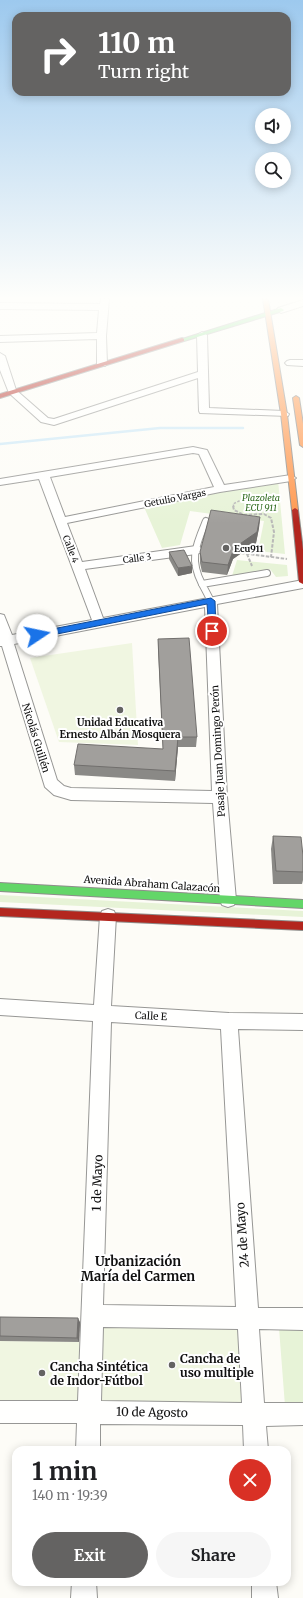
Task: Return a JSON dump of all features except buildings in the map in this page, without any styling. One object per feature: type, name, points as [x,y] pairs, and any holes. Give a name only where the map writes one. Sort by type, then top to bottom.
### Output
[{"type":"main road","points":[[0,396],[70,374]]},
{"type":"main road","points":[[278,374],[284,414],[303,583]]},
{"type":"main road","points":[[295,392],[303,445]]},
{"type":"main road","name":"Avenida Abraham Calazacón","points":[[0,887],[84,890],[303,904]]},
{"type":"main road","points":[[0,912],[303,926]]},
{"type":"street","points":[[6,374],[12,391],[44,420],[54,422],[202,374],[204,411],[284,414]]},
{"type":"street","points":[[0,482],[193,450],[203,452],[220,489]]},
{"type":"street","name":"Calle 4","points":[[43,474],[99,623]]},
{"type":"street","name":"Getulio Vargas","points":[[60,521],[220,489],[291,478]]},
{"type":"street","name":"Calle 3","points":[[77,566],[196,550]]},
{"type":"street","points":[[3,641],[303,583]]},
{"type":"street","name":"Pasaje Juan Domingo Perón","points":[[211,601],[220,797],[228,900]]},
{"type":"street","name":"Nicolás Guillén","points":[[0,618],[3,641],[50,783],[59,790],[70,794],[220,797]]},
{"type":"street","name":"1 de Mayo","points":[[88,1446],[102,1014],[108,916]]},
{"type":"street","name":"Calle E","points":[[0,1007],[102,1014],[303,1022]]},
{"type":"street","name":"24 de Mayo","points":[[229,1020],[256,1446]]},
{"type":"street","points":[[93,1316],[303,1319]]},
{"type":"street","name":"10 de Agosto","points":[[0,1412],[89,1411],[254,1415],[303,1414]]},
{"type":"street","points":[[84,1586],[84,1598]]},
{"type":"street","points":[[264,1586],[265,1598]]},
{"type":"lane","points":[[206,520],[196,550],[195,561],[196,572],[211,601]]},
{"type":"lane","points":[[202,584],[267,573]]},
{"type":"path","points":[[261,498],[241,500],[233,504],[234,510],[244,515],[264,514],[272,518],[274,532],[271,557]]},
{"type":"path","points":[[241,553],[287,559]]},
{"type":"path","points":[[247,554],[255,572]]},
{"type":"green space","name":"Plazoleta ECU 911","points":[[278,480],[285,554],[258,551],[264,521],[190,511],[180,545],[162,548],[144,507]]},
{"type":"green space","points":[[237,560],[287,565],[288,576],[276,577],[270,569],[232,576]]},
{"type":"green space","points":[[132,643],[138,745],[59,742],[30,658]]},
{"type":"green space","points":[[0,895],[303,911],[303,917],[0,902]]},
{"type":"green space","name":"Cancha de uso multiple","points":[[102,1324],[242,1325],[246,1408],[99,1406]]},
{"type":"green space","points":[[279,1328],[303,1328],[303,1405],[285,1406]]},
{"type":"green space","name":"Cancha Sintética de Indor-Fútbol","points":[[0,1341],[85,1342],[82,1404],[0,1403]]},
{"type":"waterway","points":[[0,444],[160,428],[243,428]]},
{"type":"traffic: fast","points":[[0,887],[303,904]]},
{"type":"traffic: slow","points":[[277,374],[284,414],[295,510]]},
{"type":"traffic: slow","points":[[296,398],[303,445]]},
{"type":"traffic: jam","points":[[0,396],[73,374]]},
{"type":"traffic: jam","points":[[295,510],[303,582]]},
{"type":"traffic: jam","points":[[0,912],[303,926]]},
{"type":"place","name":"Ecu911","points":[[226,548]]},
{"type":"place","name":"Unidad Educativa Ernesto Albán Mosquera","points":[[120,710]]},
{"type":"place","name":"Cancha de uso multiple","points":[[172,1365]]},
{"type":"place","name":"Cancha Sintética de Indor-Fútbol","points":[[42,1373]]},
{"type":"district","name":"Urbanización María del Carmen","points":[[138,1268]]},
{"type":"route","points":[[37,635],[211,601],[212,631]]}]
